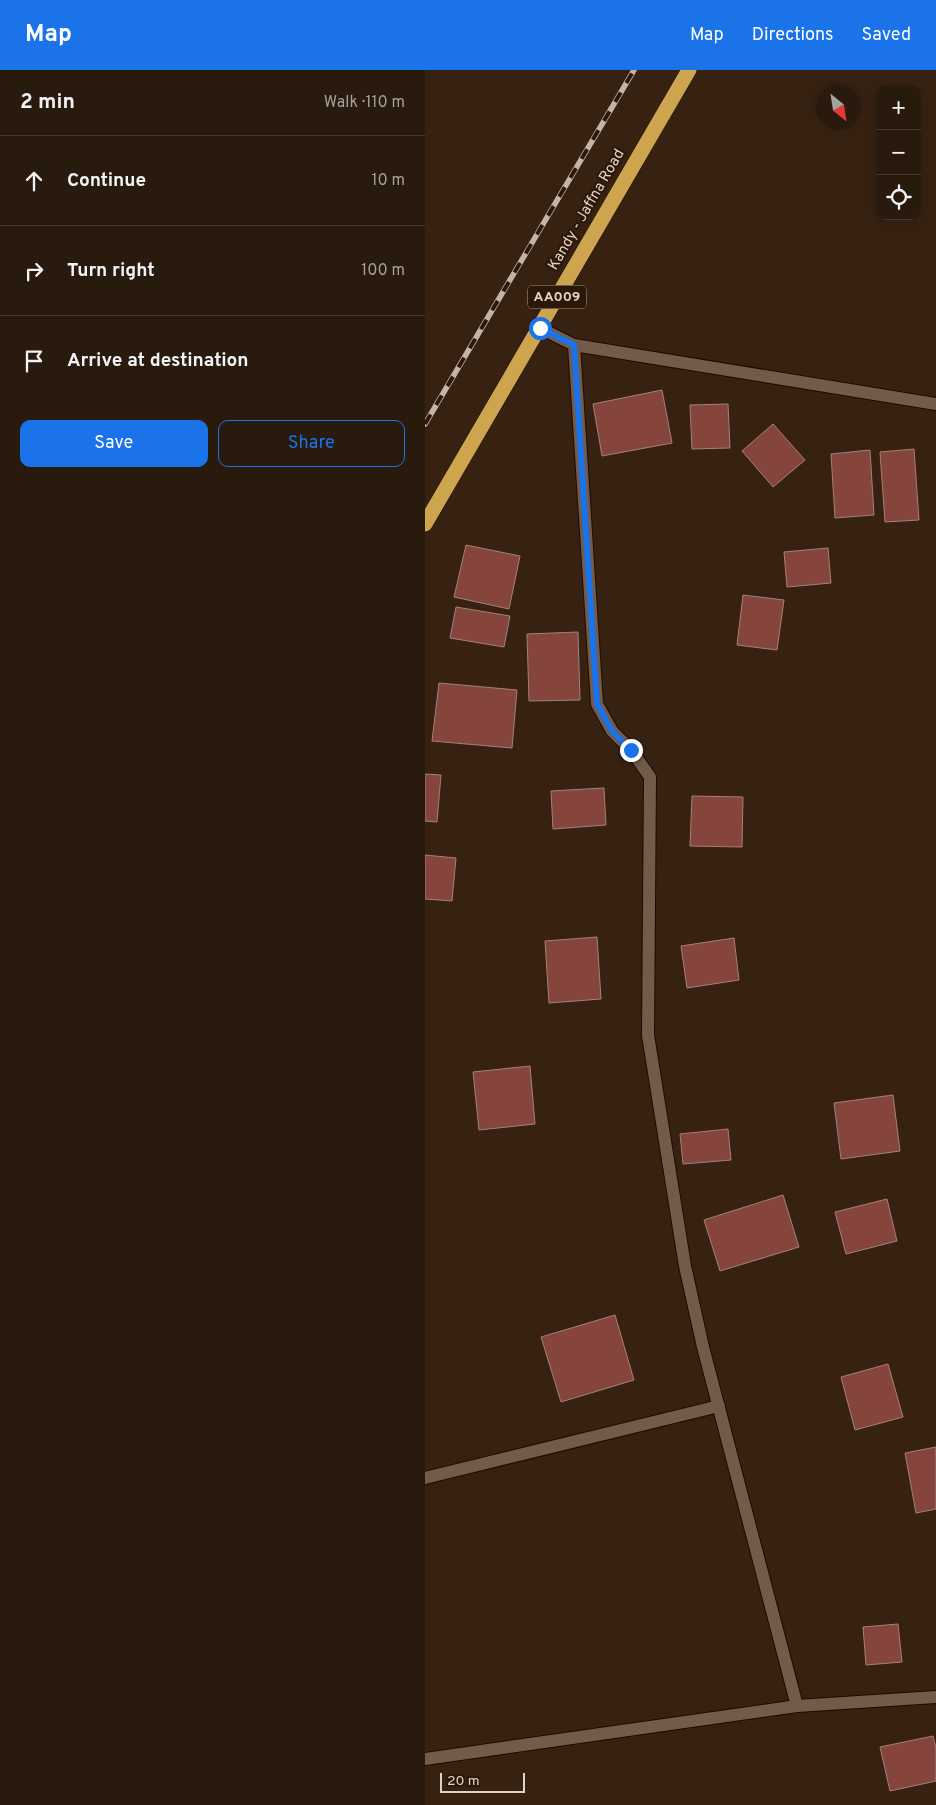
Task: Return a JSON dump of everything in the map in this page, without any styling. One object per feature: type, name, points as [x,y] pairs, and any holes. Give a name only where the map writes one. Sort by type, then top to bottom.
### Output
[{"type":"highway","name":"Kandy - Jaffna Road","points":[[425,524],[689,70]]},
{"type":"street","points":[[540,328],[574,345],[936,404]]},
{"type":"street","points":[[574,345],[597,704],[612,731],[631,750],[650,777],[648,1035],[685,1266],[719,1406],[797,1706]]},
{"type":"street","points":[[425,1478],[719,1406]]},
{"type":"street","points":[[425,1760],[797,1706],[936,1697]]},
{"type":"building","points":[[662,390],[672,443],[602,456],[593,404]]},
{"type":"building","points":[[728,404],[730,448],[692,449],[690,405]]},
{"type":"building","points":[[773,424],[805,460],[773,487],[742,451]]},
{"type":"building","points":[[914,449],[919,520],[885,522],[880,452]]},
{"type":"building","points":[[870,450],[874,515],[835,518],[831,454]]},
{"type":"building","points":[[466,545],[520,556],[509,609],[454,597]]},
{"type":"building","points":[[828,548],[831,583],[787,587],[784,552]]},
{"type":"building","points":[[743,595],[784,600],[777,650],[737,645]]},
{"type":"building","points":[[456,607],[510,616],[504,647],[450,638]]},
{"type":"building","points":[[578,632],[580,700],[529,701],[527,634]]},
{"type":"building","points":[[439,683],[517,690],[512,748],[432,741]]},
{"type":"building","points":[[425,774],[441,775],[437,822],[425,821]]},
{"type":"building","points":[[604,788],[606,825],[553,829],[551,791]]},
{"type":"building","points":[[692,796],[743,797],[742,847],[690,846]]},
{"type":"building","points":[[425,855],[456,858],[452,901],[425,899]]},
{"type":"building","points":[[597,937],[601,999],[549,1003],[545,941]]},
{"type":"building","points":[[734,938],[739,980],[687,988],[681,946]]},
{"type":"building","points":[[530,1066],[535,1124],[479,1130],[473,1072]]},
{"type":"building","points":[[893,1095],[900,1151],[841,1159],[834,1103]]},
{"type":"building","points":[[728,1129],[731,1160],[683,1164],[680,1134]]},
{"type":"building","points":[[783,1195],[799,1247],[720,1271],[704,1220]]},
{"type":"building","points":[[887,1199],[897,1241],[846,1254],[835,1212]]},
{"type":"building","points":[[615,1315],[634,1380],[561,1402],[541,1337]]},
{"type":"building","points":[[888,1364],[903,1417],[855,1430],[841,1377]]},
{"type":"building","points":[[936,1447],[936,1509],[916,1513],[905,1453]]},
{"type":"building","points":[[898,1624],[902,1662],[866,1665],[863,1627]]},
{"type":"building","points":[[933,1736],[936,1748],[936,1781],[890,1791],[880,1747]]},
{"type":"railway","points":[[425,424],[634,70]]},
{"type":"route","points":[[540,328],[574,345],[597,704],[612,731],[631,750]]}]
